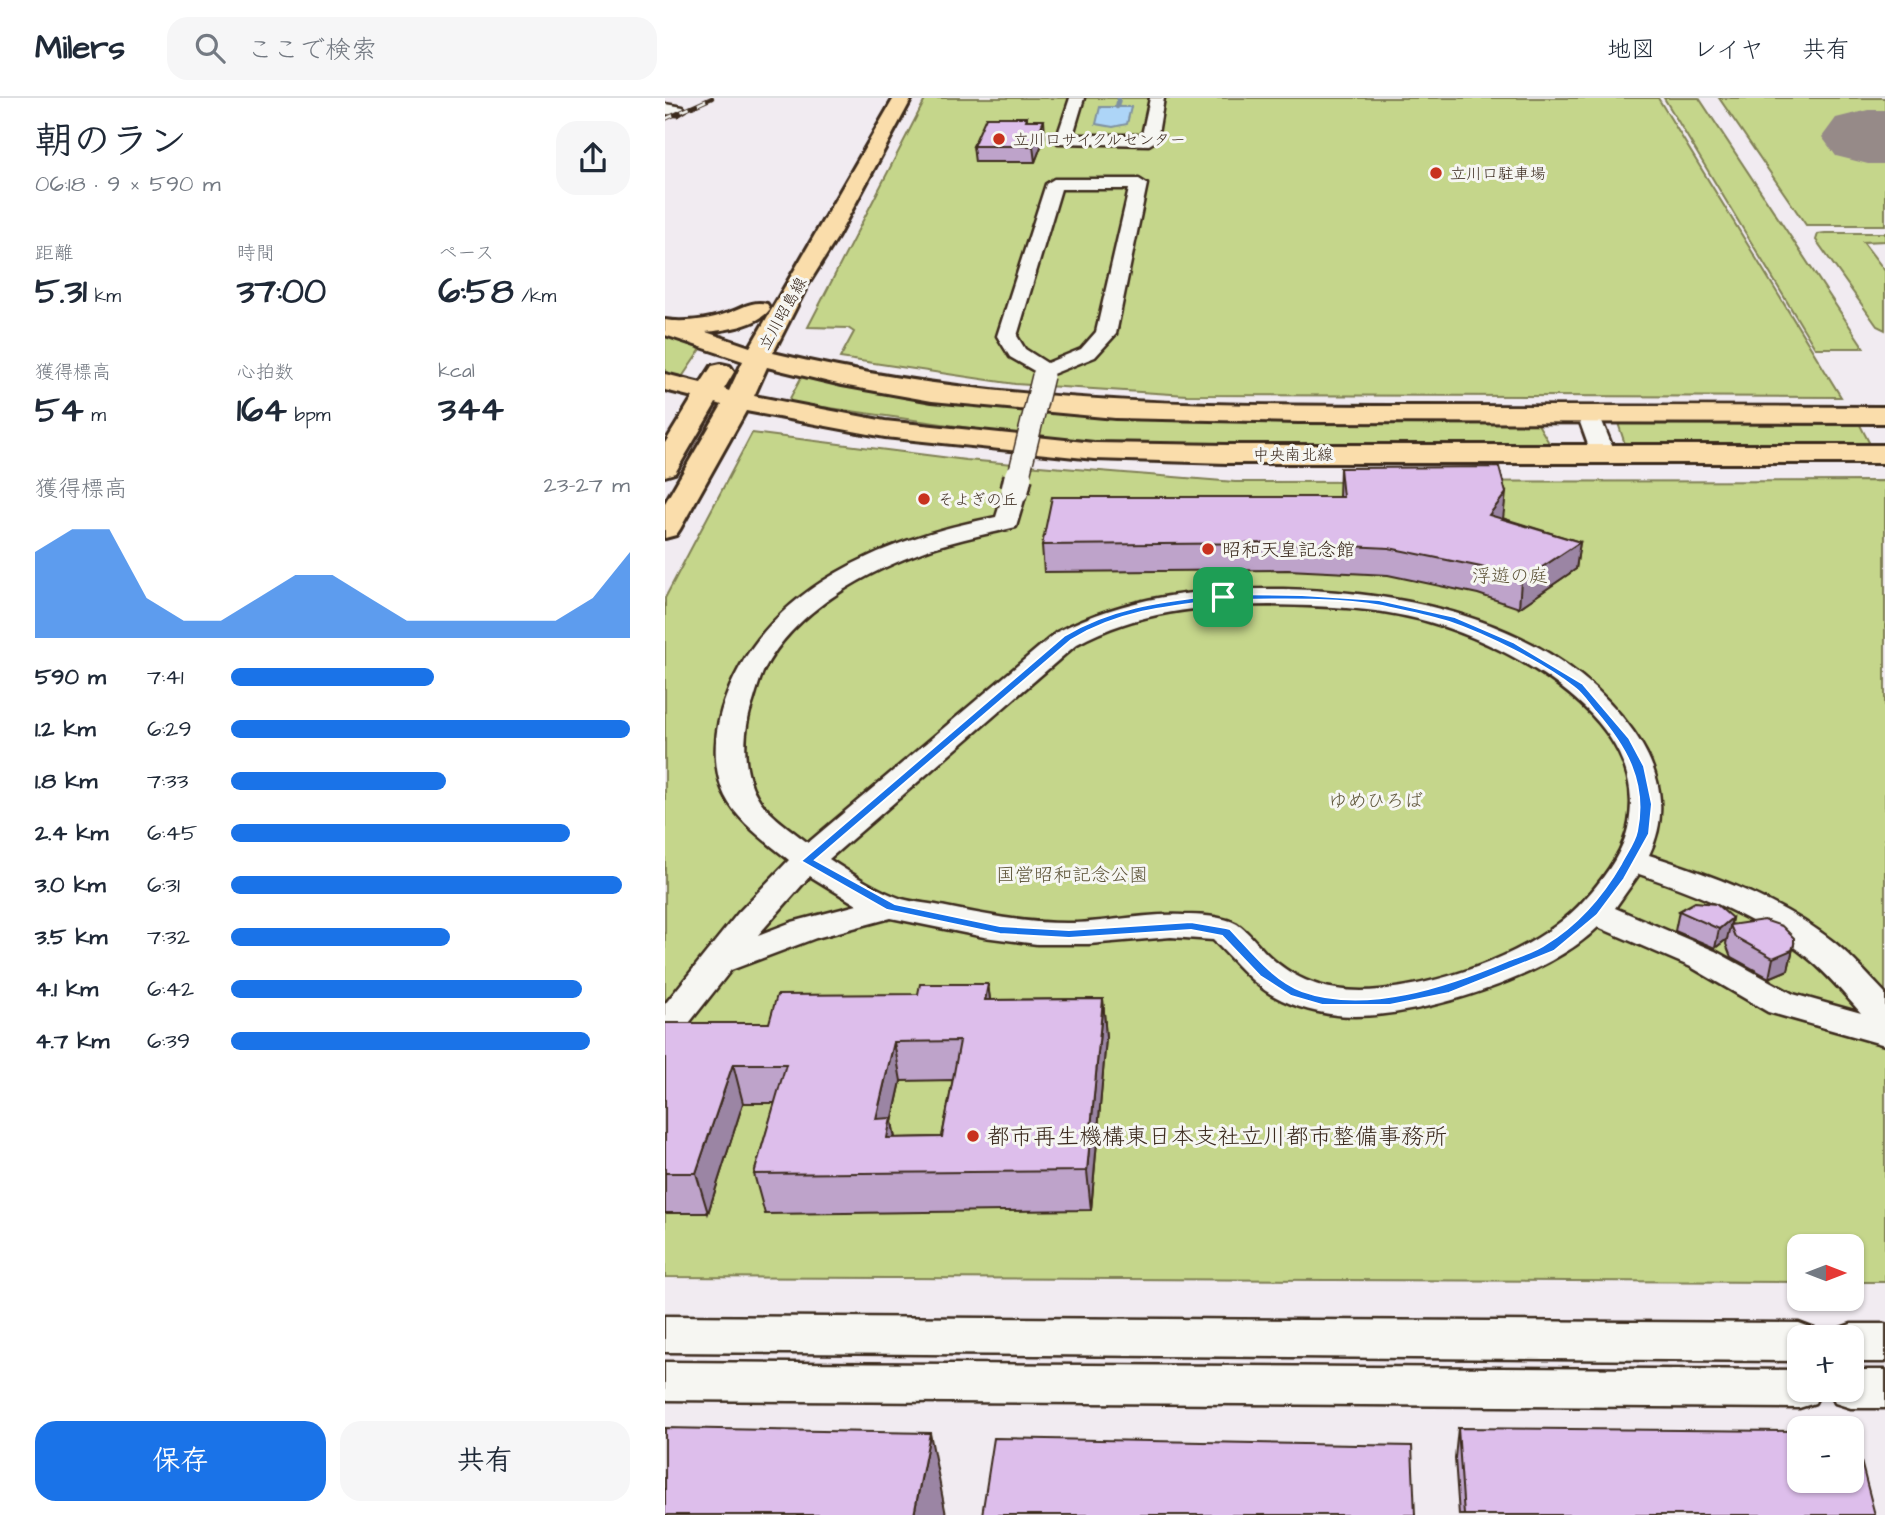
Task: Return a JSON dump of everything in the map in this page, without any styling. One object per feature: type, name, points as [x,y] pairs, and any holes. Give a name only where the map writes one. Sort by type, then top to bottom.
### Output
[{"type":"main road","name":"立川昭島線","points":[[665,529],[738,401],[745,355],[758,309],[818,217],[887,98]]},
{"type":"main road","name":"立川昭島線","points":[[665,467],[707,394],[745,355],[903,98]]},
{"type":"main road","points":[[665,327],[717,325],[739,320],[758,309]]},
{"type":"main road","points":[[665,327],[745,355],[827,375],[1003,402],[1097,409],[1227,414],[1885,415]]},
{"type":"main road","name":"中央南北線","points":[[665,383],[738,401],[885,429],[1094,451],[1227,454],[1885,454]]},
{"type":"street","points":[[1077,98],[1064,140],[1149,140],[1157,98]]},
{"type":"street","points":[[1072,185],[1085,140]]},
{"type":"street","points":[[1122,171],[1129,140]]},
{"type":"street","points":[[1044,374],[1017,353],[1007,336],[1055,184],[1072,185],[1122,171]]},
{"type":"street","points":[[1044,374],[1088,353],[1106,334],[1139,184],[1122,171]]},
{"type":"street","points":[[665,1028],[758,908],[807,861],[1067,638],[1093,622],[1147,606],[1223,597],[1379,603],[1451,619],[1510,644],[1543,662],[1579,686],[1601,709],[1624,738],[1638,766],[1646,804],[1643,834],[1618,879],[1593,912],[1550,948],[1485,975],[1431,993],[1390,1001],[1351,1003],[1322,1001],[1295,993],[1264,973],[1226,932],[1191,926],[1069,934],[1000,930],[891,907],[807,861],[742,799],[733,768],[730,730],[740,686],[762,647],[796,614],[833,586],[876,563],[932,540],[1007,522],[1044,374]]},
{"type":"street","points":[[1588,414],[1603,453]]},
{"type":"street","points":[[1629,859],[1703,884],[1779,921],[1822,951],[1885,1014]]},
{"type":"street","points":[[718,962],[804,930],[891,907]]},
{"type":"street","points":[[1593,912],[1703,959],[1781,1003],[1885,1032]]},
{"type":"street","points":[[665,1334],[1787,1342]]},
{"type":"street","points":[[1864,1343],[1885,1343]]},
{"type":"street","points":[[665,1381],[1787,1389]]},
{"type":"street","points":[[1864,1389],[1885,1389]]},
{"type":"green space","points":[[926,98],[1658,98],[1841,397],[1187,395],[1015,384],[840,358],[854,332],[848,328],[808,327]]},
{"type":"green space","points":[[1664,98],[1699,98],[1864,348],[1815,348]]},
{"type":"green space","points":[[1719,98],[1885,98],[1885,124],[1856,124],[1878,150],[1885,150],[1885,225],[1806,225]]},
{"type":"green space","points":[[1885,233],[1885,241],[1863,242],[1885,271],[1885,330],[1877,326],[1816,240],[1818,234]]},
{"type":"green space","points":[[665,336],[701,349],[680,380],[665,377]]},
{"type":"green space","points":[[802,376],[986,405],[1535,419],[1552,448],[1197,448],[1061,441],[788,402]]},
{"type":"green space","points":[[1618,423],[1860,425],[1871,446],[1625,444]]},
{"type":"green space","name":"国営昭和記念公園","points":[[752,433],[966,460],[1235,482],[1885,481],[1885,1282],[1864,1282],[1864,1234],[1787,1234],[1787,1282],[665,1277],[665,598]]},
{"type":"water","points":[[1100,107],[1131,107],[1127,124],[1113,127],[1096,124]]},
{"type":"building","points":[[986,117],[1027,117],[1026,120],[1044,120],[1033,146],[973,146]]},
{"type":"building","points":[[1499,467],[1506,493],[1489,515],[1580,542],[1521,581],[1481,567],[1389,548],[1288,543],[1042,545],[1052,497],[1343,497],[1340,468]]},
{"type":"building","points":[[1695,902],[1716,904],[1732,918],[1719,929],[1679,911]]},
{"type":"building","points":[[1764,920],[1782,926],[1794,938],[1792,950],[1773,958],[1735,937],[1730,925]]},
{"type":"building","points":[[920,984],[988,984],[985,1000],[1103,999],[1087,1171],[754,1174],[786,1064],[733,1064],[696,1173],[665,1173],[665,1023],[769,1023],[777,995],[918,994]],"holes":[[[960,1041],[942,1137],[887,1138],[891,1118],[876,1119],[894,1042]]]},
{"type":"building","points":[[665,1428],[930,1433],[914,1515],[665,1515]]},
{"type":"building","points":[[1458,1428],[1787,1431],[1787,1493],[1864,1493],[1864,1473],[1875,1515],[1464,1515]]},
{"type":"building","points":[[994,1438],[1412,1446],[1415,1515],[982,1515]]},
{"type":"waterway","points":[[1117,107],[1119,98]]},
{"type":"runway","points":[[1868,137],[1885,137]]},
{"type":"railway","points":[[665,119],[712,98]]},
{"type":"place","name":"立川口サイクルセンター","points":[[999,139]]},
{"type":"place","name":"立川口駐車場","points":[[1436,173]]},
{"type":"place","name":"そよぎの丘","points":[[924,499]]},
{"type":"place","name":"昭和天皇記念館","points":[[1208,549]]},
{"type":"place","name":"都市再生機構東日本支社立川都市整備事務所","points":[[973,1136]]},
{"type":"route","points":[[1223,597],[1348,600],[1379,603],[1451,619],[1510,644],[1579,686],[1624,738],[1638,766],[1646,804],[1643,834],[1618,879],[1593,912],[1550,948],[1485,975],[1444,990],[1390,1001],[1351,1003],[1322,1001],[1295,993],[1264,973],[1226,932],[1191,926],[1069,934],[1000,930],[891,907],[807,861],[1067,638],[1093,622],[1147,606],[1223,597]]},
{"type":"park label","name":"浮遊の庭","points":[[1510,575]]},
{"type":"park label","name":"ゆめひろば","points":[[1376,800]]}]
